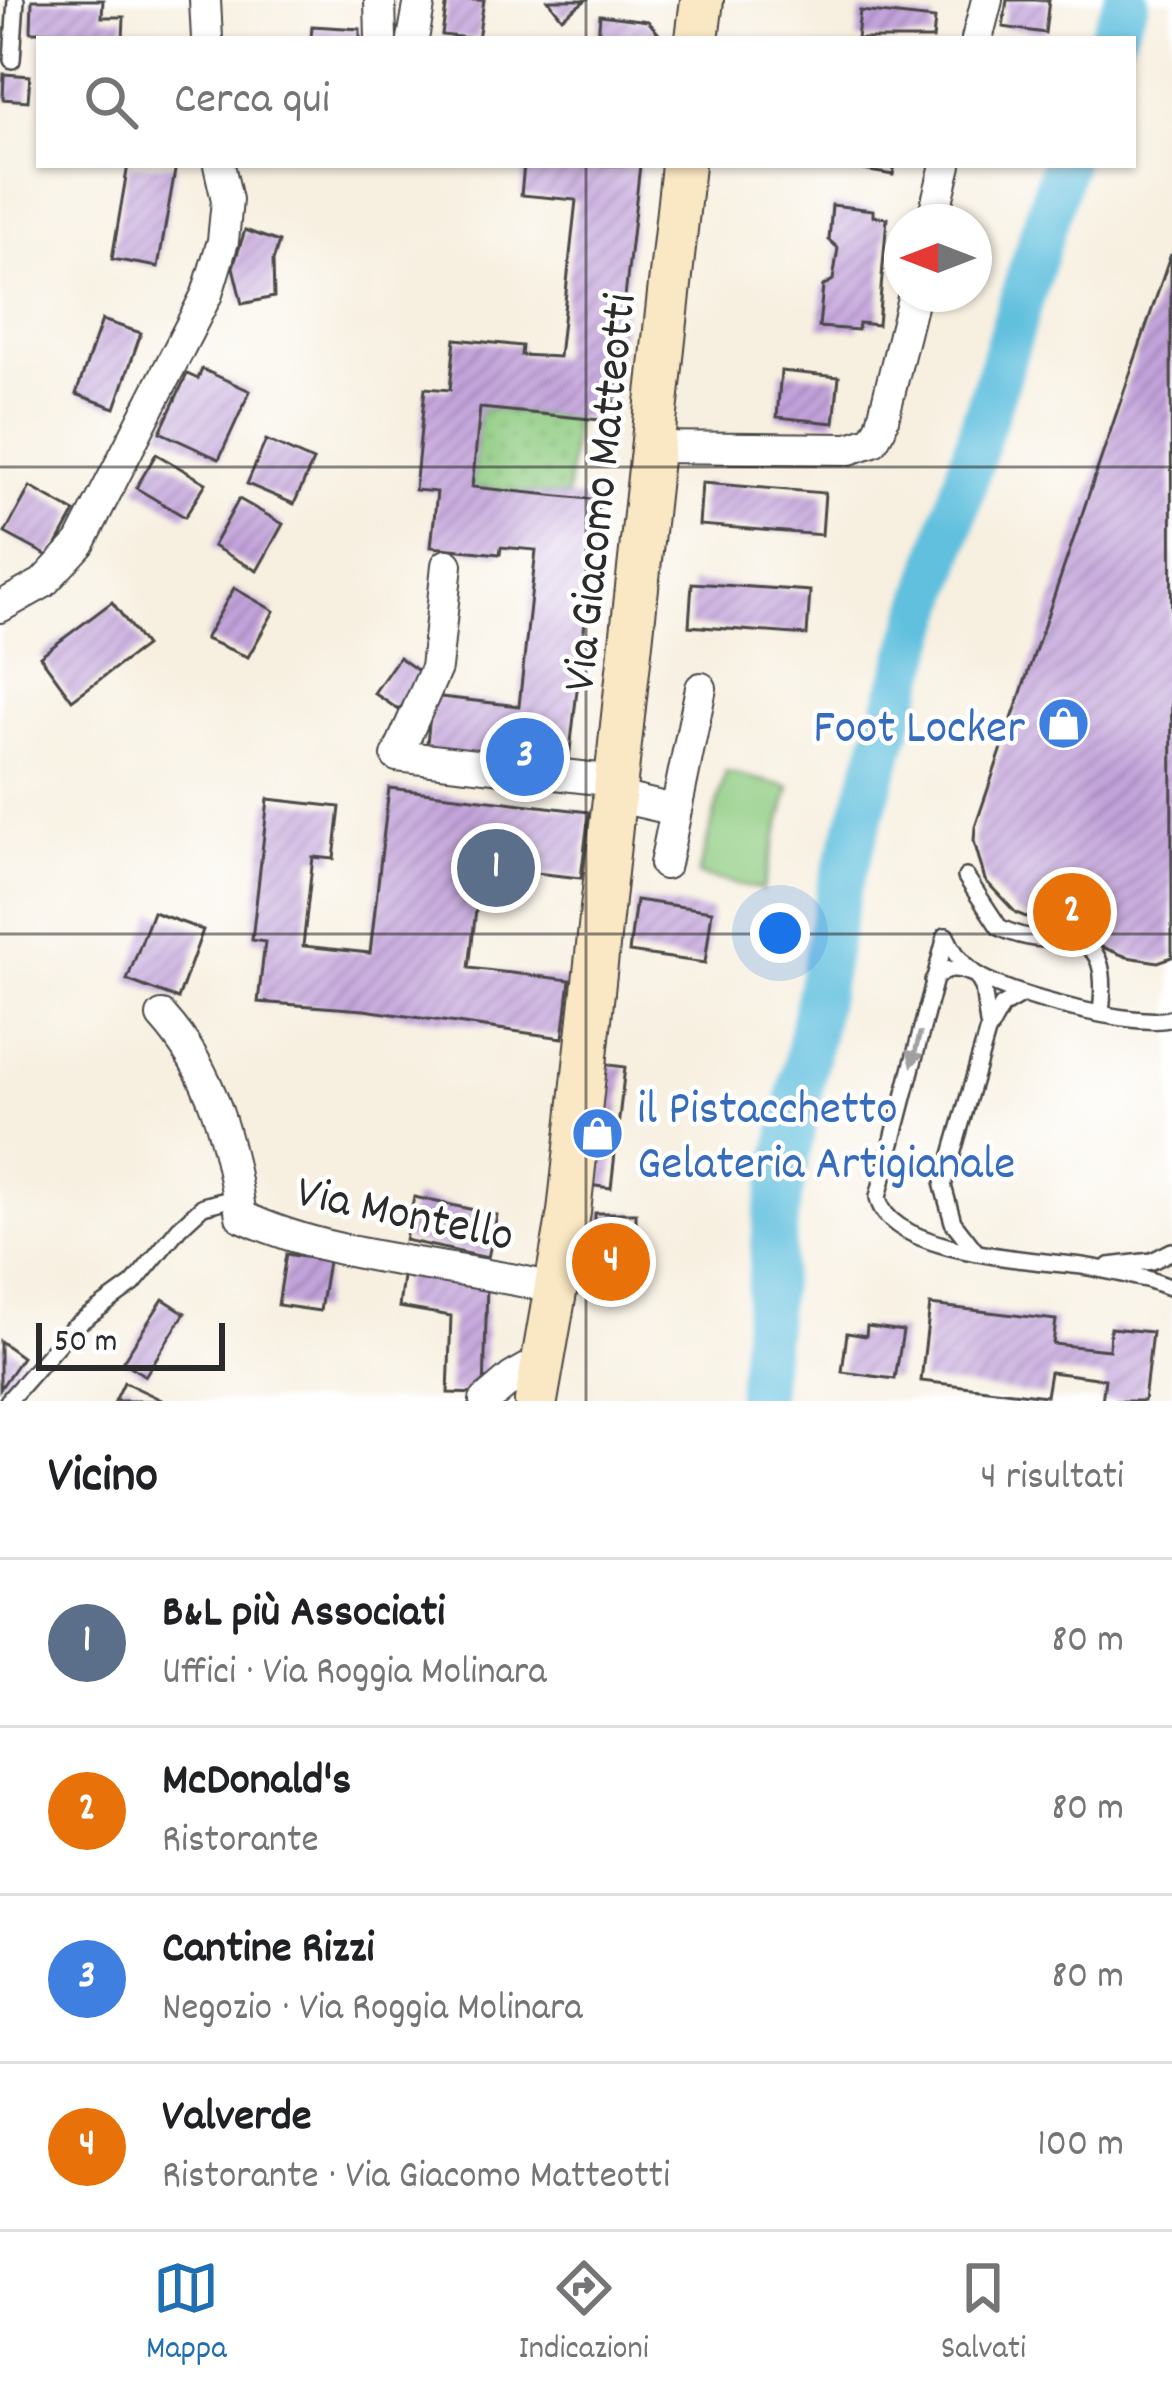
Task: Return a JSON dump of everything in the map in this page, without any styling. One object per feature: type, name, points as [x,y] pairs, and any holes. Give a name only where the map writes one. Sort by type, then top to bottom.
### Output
[{"type":"street","points":[[205,0],[207,36]]},
{"type":"street","points":[[380,0],[382,36]]},
{"type":"street","points":[[414,36],[420,0]]},
{"type":"street","points":[[697,36],[702,0]]},
{"type":"street","points":[[978,36],[987,0]]},
{"type":"street","points":[[0,607],[43,583],[80,543],[207,294],[223,242],[227,200],[220,168]]},
{"type":"street","name":"Via Giacomo Matteotti","points":[[536,1401],[569,1213],[683,168]]},
{"type":"street","points":[[936,204],[945,168]]},
{"type":"street","points":[[652,447],[849,449],[873,441],[881,427],[910,312]]},
{"type":"street","points":[[447,565],[436,668],[397,756],[615,789],[675,810]]},
{"type":"street","points":[[665,864],[701,688]]},
{"type":"street","name":"Via Montello","points":[[162,1016],[183,1040],[224,1124],[242,1216],[284,1234],[362,1253],[507,1276],[556,1289]]},
{"type":"street","points":[[485,1401],[513,1377],[545,1359]]},
{"type":"lane","points":[[12,60],[16,0]]},
{"type":"lane","points":[[966,877],[999,927],[1085,946],[1101,957],[1101,1013]]},
{"type":"lane","points":[[987,1033],[987,1004],[976,975],[953,952],[946,936],[878,1197],[880,1209],[889,1220],[927,1240],[977,1253],[1088,1267],[1159,1281],[1172,1288]]},
{"type":"lane","points":[[933,981],[939,973],[954,968],[1021,994],[1101,1013],[1160,1022],[1172,1018]]},
{"type":"lane","points":[[977,1253],[959,1233],[943,1186],[987,1033],[1002,1006],[1021,994]]},
{"type":"lane","points":[[8,1401],[72,1328],[133,1284],[178,1228],[203,1206],[238,1197]]},
{"type":"lane","points":[[927,1240],[946,1231],[948,1210]]},
{"type":"lane","points":[[1088,1267],[1152,1261],[1172,1251]]},
{"type":"green space","points":[[480,408],[575,417],[567,497],[472,487]]},
{"type":"green space","points":[[726,772],[790,787],[762,890],[698,875]]},
{"type":"building","points":[[32,0],[103,0],[102,17],[124,17],[123,36],[31,32]]},
{"type":"building","points":[[447,0],[484,0],[478,36],[442,35]]},
{"type":"building","points":[[548,0],[586,0],[562,18]]},
{"type":"building","points":[[1007,0],[1049,0],[1045,33],[1003,27]]},
{"type":"building","points":[[860,11],[935,19],[933,36],[857,36]]},
{"type":"building","points":[[600,15],[648,21],[660,36],[598,36]]},
{"type":"building","points":[[312,26],[360,29],[360,36],[311,36]]},
{"type":"building","points":[[4,74],[30,76],[28,101],[3,99]]},
{"type":"building","points":[[127,168],[175,168],[158,267],[112,259]]},
{"type":"building","points":[[524,168],[640,168],[611,421],[480,408],[472,487],[599,500],[568,768],[426,753],[432,696],[519,706],[536,550],[501,547],[500,554],[431,547],[437,492],[415,490],[425,388],[450,390],[455,339],[522,346],[521,355],[559,357],[576,200],[521,195]]},
{"type":"building","points":[[852,168],[894,168],[893,175]]},
{"type":"building","points":[[832,205],[873,210],[873,216],[884,218],[878,325],[859,323],[858,330],[819,327],[823,286],[833,280],[838,248],[829,240]]},
{"type":"building","points":[[245,230],[279,242],[273,261],[274,297],[242,304],[233,267]]},
{"type":"building","points":[[1171,254],[1172,957],[1158,962],[1127,957],[1016,913],[985,880],[974,841]]},
{"type":"building","points":[[102,320],[141,333],[115,408],[76,394]]},
{"type":"building","points":[[202,369],[250,391],[219,459],[160,432],[187,374],[198,379]]},
{"type":"building","points":[[781,371],[839,377],[834,423],[777,417]]},
{"type":"building","points":[[266,440],[313,461],[294,504],[247,484]]},
{"type":"building","points":[[156,454],[206,483],[185,517],[136,488]]},
{"type":"building","points":[[702,483],[825,493],[822,535],[699,525]]},
{"type":"building","points":[[30,487],[75,512],[50,557],[5,533]]},
{"type":"building","points":[[239,499],[283,524],[257,571],[213,546]]},
{"type":"building","points":[[692,583],[810,591],[807,635],[689,626]]},
{"type":"building","points":[[234,588],[274,611],[248,657],[205,639]]},
{"type":"building","points":[[112,602],[145,646],[72,700],[40,656]]},
{"type":"building","points":[[399,657],[424,675],[399,710],[374,693]]},
{"type":"building","points":[[389,788],[589,812],[581,878],[481,867],[469,968],[570,980],[563,1038],[364,1010],[258,1002],[265,942],[252,940],[268,799],[340,807],[334,859],[313,857],[303,946],[370,953]]},
{"type":"building","points":[[636,900],[712,911],[705,963],[629,952]]},
{"type":"building","points":[[153,912],[203,930],[178,999],[127,980]]},
{"type":"building","points":[[594,1063],[625,1067],[611,1188],[580,1184]]},
{"type":"building","points":[[414,1197],[497,1215],[488,1258],[405,1240]]},
{"type":"building","points":[[595,1213],[636,1213],[636,1284],[595,1284]]},
{"type":"building","points":[[286,1254],[328,1261],[320,1311],[278,1305]]},
{"type":"building","points":[[404,1269],[487,1282],[484,1394],[448,1393],[451,1316],[399,1307]]},
{"type":"building","points":[[163,1299],[185,1313],[145,1376],[123,1361]]},
{"type":"building","points":[[930,1305],[1056,1320],[1053,1344],[1109,1350],[1110,1328],[1152,1332],[1144,1401],[1102,1401],[1105,1379],[1050,1372],[1046,1396],[921,1381]]},
{"type":"building","points":[[867,1326],[903,1331],[895,1379],[842,1372],[847,1333],[866,1336]]},
{"type":"building","points":[[0,1341],[22,1357],[0,1389]]},
{"type":"building","points":[[124,1382],[164,1401],[115,1401]]},
{"type":"waterway","points":[[1111,36],[1127,0]]},
{"type":"waterway","points":[[758,1401],[776,1216],[839,889],[1062,168]]},
{"type":"place","name":"Foot Locker","points":[[1064,724]]},
{"type":"place","name":"Cantine Rizzi","points":[[525,757]]},
{"type":"place","name":"B&L più Associati","points":[[496,868]]},
{"type":"place","name":"McDonald's","points":[[1072,912]]},
{"type":"place","name":"il Pistacchetto Gelateria Artigianale","points":[[598,1133]]},
{"type":"place","name":"Valverde","points":[[611,1262]]}]
